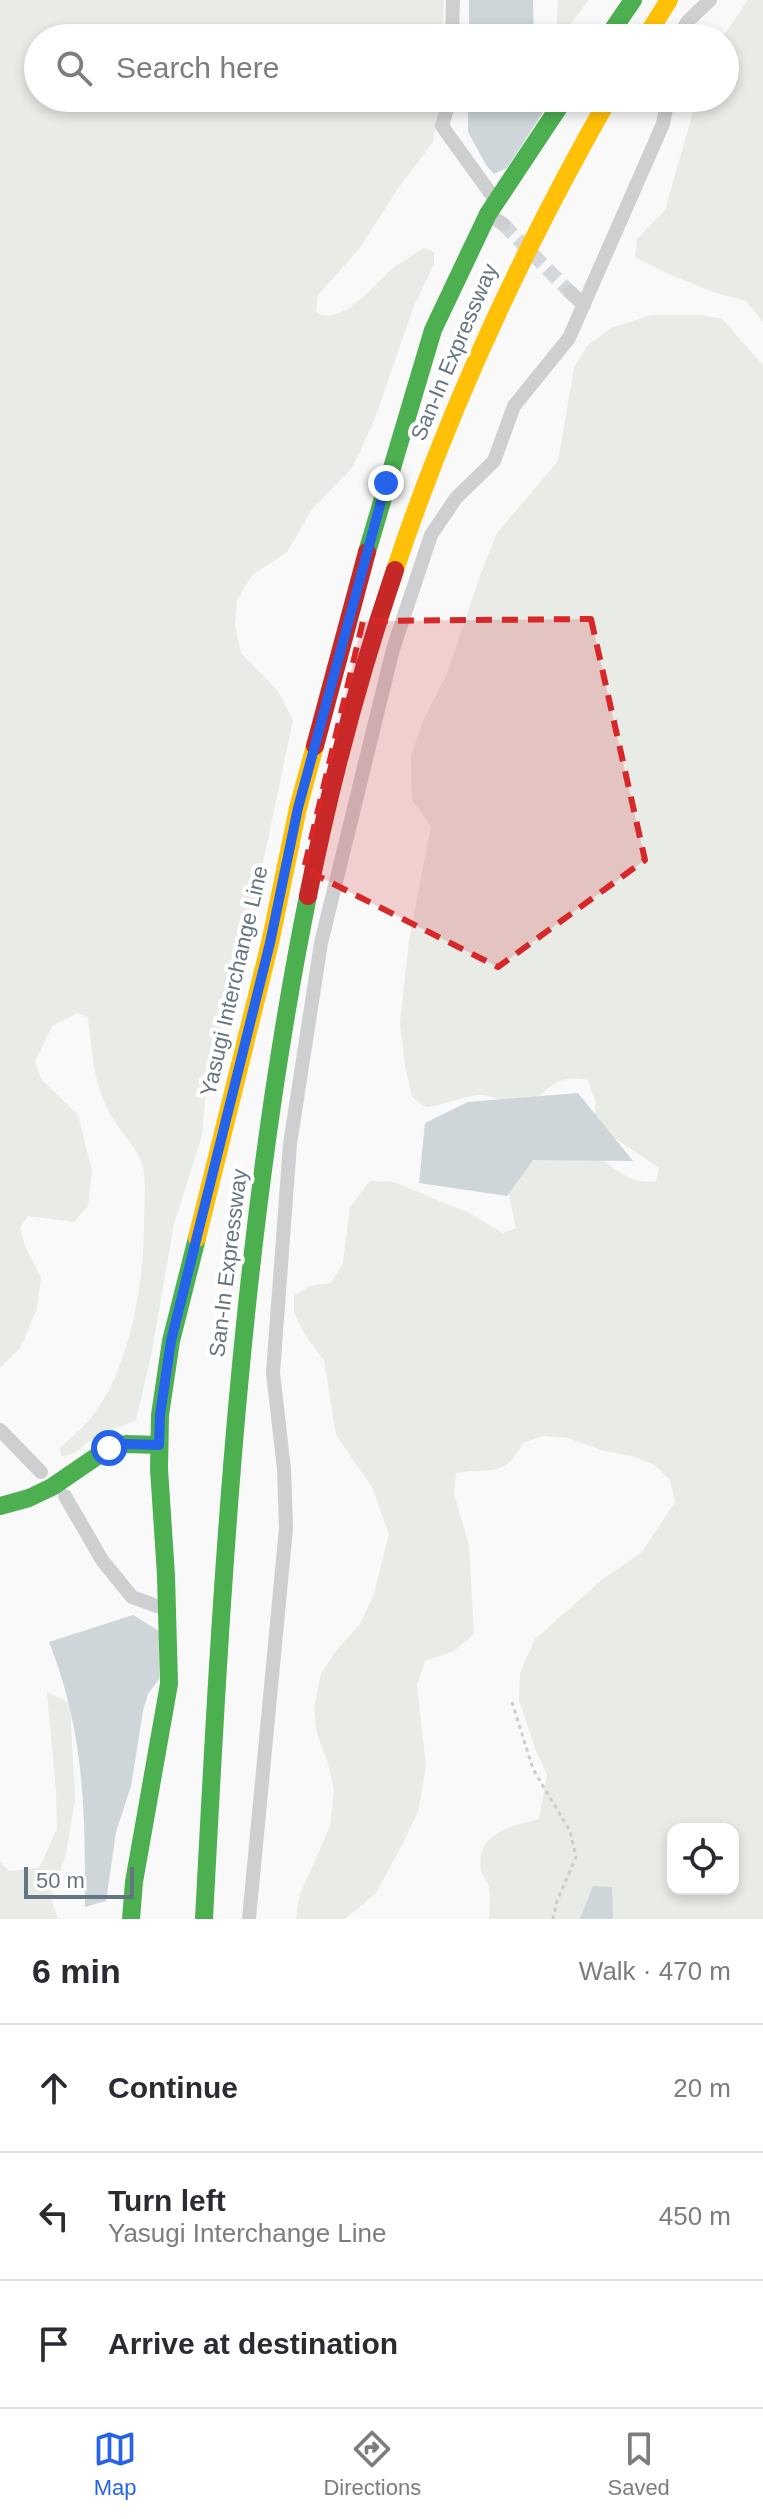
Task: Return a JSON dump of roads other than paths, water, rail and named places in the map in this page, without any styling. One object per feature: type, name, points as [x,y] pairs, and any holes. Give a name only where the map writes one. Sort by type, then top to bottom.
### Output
[{"type":"main road","points":[[617,24],[633,0]]},
{"type":"main road","points":[[654,24],[669,0]]},
{"type":"main road","name":"Yasugi Interchange Line","points":[[131,1919],[136,1869],[169,1684],[159,1445],[160,1415],[171,1341],[243,1057],[298,808],[326,698],[386,483],[433,330],[496,213],[557,112]]},
{"type":"main road","name":"San-In Expressway","points":[[204,1919],[227,1525],[253,1249],[276,1072],[330,801],[359,683],[436,455],[479,348],[531,237],[601,112]]},
{"type":"main road","points":[[0,1506],[20,1502],[52,1487],[109,1448],[126,1444],[159,1445]]},
{"type":"street","points":[[452,24],[453,0]]},
{"type":"street","points":[[686,24],[710,0]]},
{"type":"street","points":[[446,112],[442,126],[496,213]]},
{"type":"street","points":[[249,1919],[286,1528],[284,1469],[273,1373],[278,1296],[290,1144],[321,943],[393,649],[431,535],[456,498],[494,461],[514,406],[569,338],[663,124],[665,112]]},
{"type":"street","points":[[570,292],[584,305]]},
{"type":"street","points":[[0,1430],[41,1472]]},
{"type":"street","points":[[65,1496],[102,1560],[132,1597],[165,1609]]},
{"type":"tunnel","points":[[503,224],[570,292]]}]
